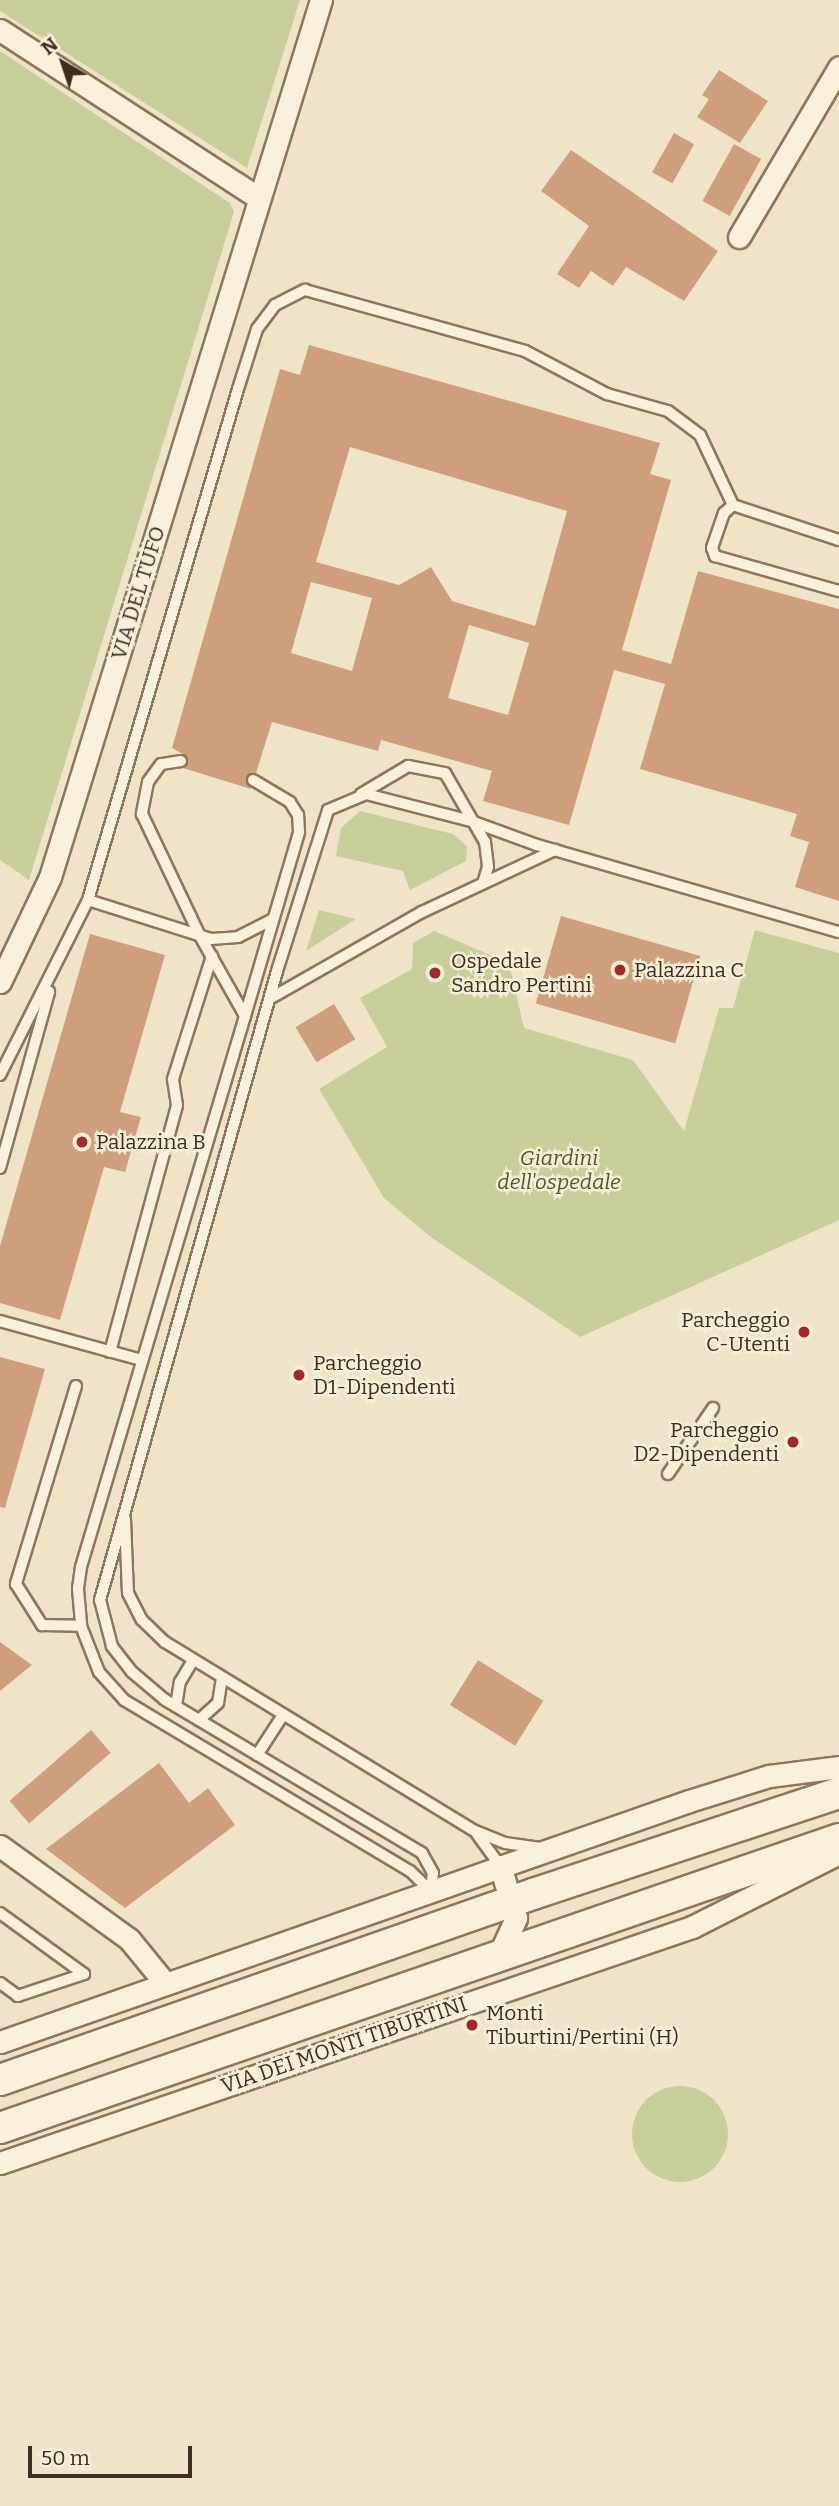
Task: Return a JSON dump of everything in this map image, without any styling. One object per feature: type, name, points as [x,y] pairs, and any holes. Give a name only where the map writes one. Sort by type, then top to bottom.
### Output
[{"type":"main road","points":[[0,2080],[513,1900],[839,1793]]},
{"type":"main road","name":"VIA DEI MONTI TIBURTINI","points":[[0,2129],[839,1839]]},
{"type":"street","name":"VIA DEL TUFO","points":[[0,982],[50,877],[321,0]]},
{"type":"street","points":[[0,30],[259,198]]},
{"type":"street","points":[[738,237],[839,67]]},
{"type":"street","points":[[0,2042],[551,1848],[769,1776],[839,1767]]},
{"type":"street","points":[[0,1846],[130,1939],[165,1983]]},
{"type":"street","name":"VIA DEI MONTI TIBURTINI","points":[[0,2163],[692,1927],[839,1853]]},
{"type":"street","points":[[499,1955],[515,1926],[513,1900],[500,1866]]},
{"type":"lane","points":[[0,1075],[88,900],[238,389],[257,329],[275,305],[306,290],[525,351],[607,394],[668,411],[700,435],[733,505],[839,540]]},
{"type":"lane","points":[[733,505],[724,513],[712,548],[715,556],[839,591]]},
{"type":"lane","points":[[181,761],[161,764],[148,782],[142,814],[200,936],[245,1016]]},
{"type":"lane","points":[[430,1891],[433,1873],[422,1853],[176,1706],[132,1672],[105,1629],[100,1601],[271,998],[328,810],[359,796],[415,764],[445,773],[453,780],[488,852],[484,883]]},
{"type":"lane","points":[[253,780],[273,788],[298,816],[299,832],[81,1567],[81,1626],[99,1672],[124,1700],[410,1871],[430,1891]]},
{"type":"lane","points":[[359,796],[471,821],[555,850],[839,932]]},
{"type":"lane","points":[[271,998],[422,912],[555,850]]},
{"type":"lane","points":[[88,900],[200,936],[238,937],[272,919]]},
{"type":"lane","points":[[110,1352],[177,1105],[173,1079],[212,956]]},
{"type":"lane","points":[[0,1168],[54,972]]},
{"type":"lane","points":[[0,1321],[142,1360]]},
{"type":"lane","points":[[76,1385],[16,1584],[42,1625],[81,1626]]},
{"type":"lane","points":[[668,1474],[713,1408]]},
{"type":"lane","points":[[124,1509],[128,1593],[142,1620],[222,1679],[475,1832],[505,1843],[551,1848]]},
{"type":"lane","points":[[176,1706],[180,1682],[193,1660]]},
{"type":"lane","points":[[199,1720],[218,1703],[222,1679]]},
{"type":"lane","points":[[257,1755],[283,1715]]},
{"type":"lane","points":[[475,1832],[500,1866]]},
{"type":"lane","points":[[0,1913],[84,1974],[18,1996],[0,1983]]},
{"type":"green space","points":[[0,0],[300,0],[247,168],[0,11]]},
{"type":"green space","points":[[0,51],[230,203],[234,212],[29,880],[0,860]]},
{"type":"green space","points":[[360,811],[453,834],[467,846],[466,861],[410,890],[403,871],[336,856],[341,828]]},
{"type":"green space","points":[[319,910],[356,919],[306,951]]},
{"type":"green space","name":"Giardini dell'ospedale","points":[[755,930],[839,953],[839,1220],[580,1337],[432,1238],[384,1198],[319,1089],[387,1047],[360,998],[412,969],[413,943],[434,931],[509,963],[524,1028],[633,1060],[684,1131],[719,1008],[733,1008]]},
{"type":"green space","points":[[680,2086],[698,2090],[714,2100],[724,2116],[728,2134],[724,2152],[714,2168],[698,2178],[680,2182],[662,2178],[646,2168],[636,2152],[632,2134],[636,2116],[646,2100],[662,2090]]},
{"type":"building","points":[[719,70],[768,101],[740,143],[697,117],[709,99],[702,95]]},
{"type":"building","points":[[674,133],[694,144],[672,184],[652,172]]},
{"type":"building","points":[[734,144],[761,159],[730,216],[702,201]]},
{"type":"building","points":[[571,150],[718,251],[684,301],[626,267],[613,286],[591,271],[579,288],[557,274],[589,226],[541,191]]},
{"type":"building","points":[[309,345],[660,443],[650,474],[671,480],[622,650],[671,664],[698,571],[839,609],[839,901],[795,887],[809,842],[790,836],[797,814],[640,769],[665,684],[614,670],[569,825],[483,801],[492,771],[381,740],[378,751],[272,722],[256,773],[246,777],[251,789],[183,768],[188,757],[172,748],[280,369],[300,375]],"holes":[[[350,447],[567,511],[535,626],[452,601],[431,567],[399,585],[316,562]],[[311,582],[372,598],[352,671],[291,653]],[[469,625],[529,643],[508,715],[448,698]]]},
{"type":"building","name":"Palazzina C","points":[[561,916],[700,956],[675,1043],[536,1003]]},
{"type":"building","name":"Palazzina B","points":[[90,934],[165,955],[120,1112],[141,1117],[125,1172],[104,1167],[60,1320],[0,1303],[0,1246]]},
{"type":"building","points":[[334,1004],[355,1039],[317,1062],[295,1027]]},
{"type":"building","points":[[0,1357],[45,1369],[5,1508],[0,1507]]},
{"type":"building","points":[[0,1642],[32,1665],[0,1691]]},
{"type":"building","points":[[478,1660],[543,1701],[515,1746],[450,1705]]},
{"type":"building","points":[[91,1730],[111,1753],[29,1823],[9,1801]]},
{"type":"building","points":[[159,1763],[189,1803],[208,1788],[235,1825],[125,1908],[46,1849]]},
{"type":"place","name":"Palazzina C","points":[[620,970]]},
{"type":"place","name":"Ospedale Sandro Pertini","points":[[435,973]]},
{"type":"place","name":"Palazzina B","points":[[82,1142]]},
{"type":"place","name":"Parcheggio C-Utenti","points":[[804,1332]]},
{"type":"place","name":"Parcheggio D1-Dipendenti","points":[[299,1375]]},
{"type":"place","name":"Parcheggio D2-Dipendenti","points":[[793,1442]]},
{"type":"place","name":"Monti Tiburtini/Pertini (H)","points":[[472,2025]]}]
